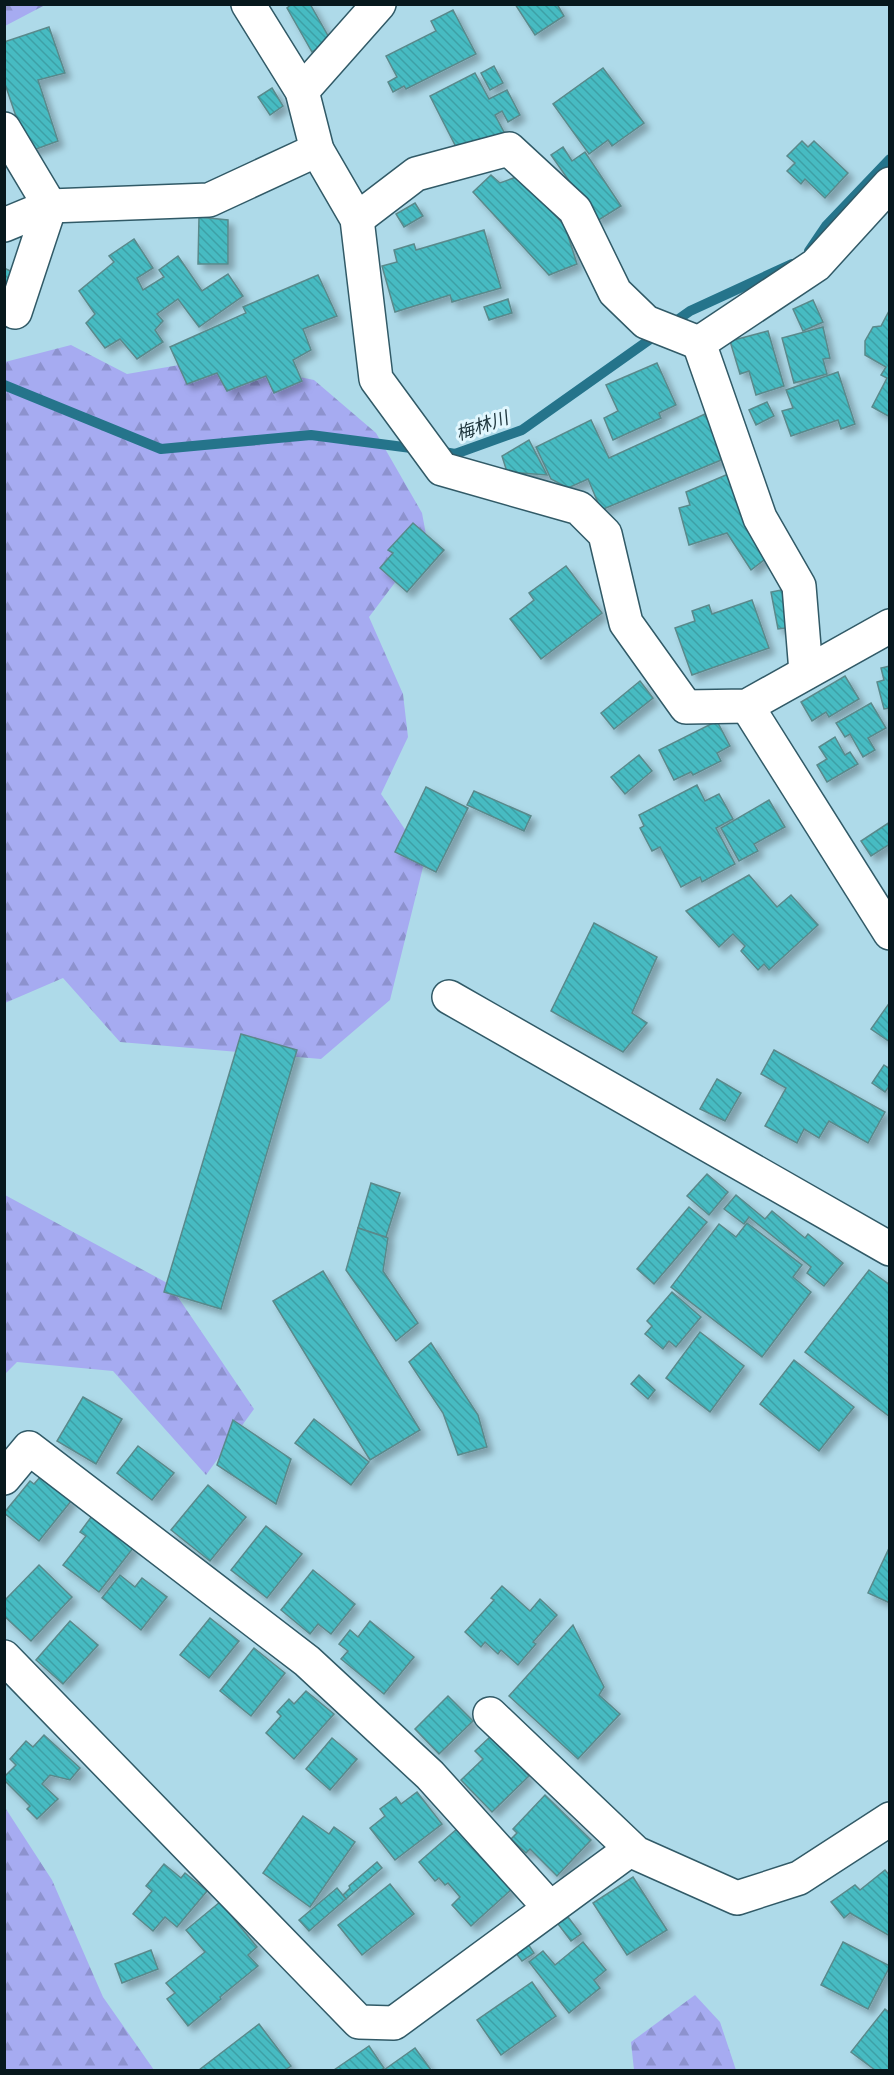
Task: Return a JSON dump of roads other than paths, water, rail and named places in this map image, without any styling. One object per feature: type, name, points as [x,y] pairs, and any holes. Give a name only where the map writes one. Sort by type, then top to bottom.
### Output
[{"type":"street","points":[[248,4],[302,91],[317,150],[357,219],[376,379],[442,470],[579,508],[605,534],[626,623],[686,707],[747,706],[890,626]]},
{"type":"street","points":[[302,91],[379,4]]},
{"type":"street","points":[[4,129],[50,206],[15,312]]},
{"type":"street","points":[[357,219],[416,174],[509,149],[575,210],[615,292],[646,322],[693,341],[760,518],[799,586],[806,672]]},
{"type":"street","points":[[4,225],[50,206],[209,200],[317,150]]},
{"type":"street","points":[[693,341],[816,265],[890,184]]},
{"type":"street","points":[[747,706],[890,933]]},
{"type":"street","points":[[449,997],[890,1249]]},
{"type":"street","points":[[4,1478],[29,1448],[307,1661],[430,1775],[550,1908]]},
{"type":"street","points":[[4,1657],[359,2022],[394,2023],[631,1849]]},
{"type":"street","points":[[490,1714],[636,1853],[737,1898],[799,1878],[890,1819]]},
{"type":"waterway","name":"梅林川","points":[[809,251],[826,226],[890,159]]},
{"type":"waterway","name":"梅林川","points":[[438,451],[455,454],[522,430],[690,311],[792,264]]},
{"type":"waterway","name":"梅林川","points":[[4,385],[161,449],[311,435],[419,449]]}]
